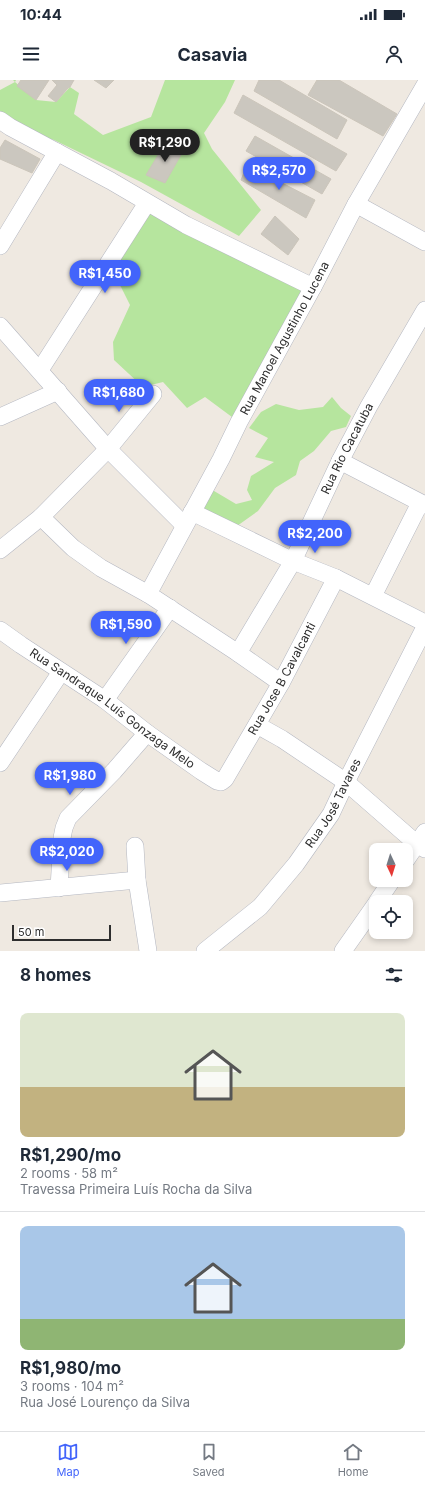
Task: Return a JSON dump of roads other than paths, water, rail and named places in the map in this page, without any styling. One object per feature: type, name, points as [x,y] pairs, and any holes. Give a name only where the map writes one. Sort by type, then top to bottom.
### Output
[{"type":"street","points":[[414,80],[425,84]]},
{"type":"street","name":"Rua Manoel Agustinho Lucena","points":[[148,594],[356,204],[425,84]]},
{"type":"street","points":[[0,120],[186,225],[313,287]]},
{"type":"street","points":[[0,246],[57,152]]},
{"type":"street","points":[[40,370],[147,203]]},
{"type":"street","points":[[356,204],[425,242]]},
{"type":"street","name":"Rua Rio Cacatuba","points":[[238,653],[293,561],[340,461],[369,406],[425,310]]},
{"type":"street","points":[[0,326],[108,449],[188,519],[336,578],[425,624]]},
{"type":"street","points":[[0,417],[58,391]]},
{"type":"street","points":[[0,550],[41,517],[108,449],[152,394]]},
{"type":"street","points":[[340,461],[423,504],[373,596]]},
{"type":"street","points":[[41,517],[73,548],[101,568],[170,608],[281,683]]},
{"type":"street","name":"Rua Jose B Cavalcanti","points":[[225,779],[281,683],[336,578]]},
{"type":"street","points":[[105,700],[170,608]]},
{"type":"street","name":"Rua José Tavares","points":[[205,951],[260,907],[296,864],[331,814],[425,627]]},
{"type":"street","name":"Rua Sandraque Luís Gonzaga Melo","points":[[0,630],[21,646],[105,700],[147,733],[216,781],[221,782],[225,779]]},
{"type":"street","points":[[0,763],[61,672]]},
{"type":"street","points":[[257,725],[282,739],[346,782],[422,841],[413,852]]},
{"type":"street","points":[[59,888],[62,838],[68,818],[114,771],[147,733]]},
{"type":"street","points":[[135,846],[137,880],[148,951]]},
{"type":"street","points":[[0,893],[137,880]]},
{"type":"street","points":[[343,951],[369,914]]}]
